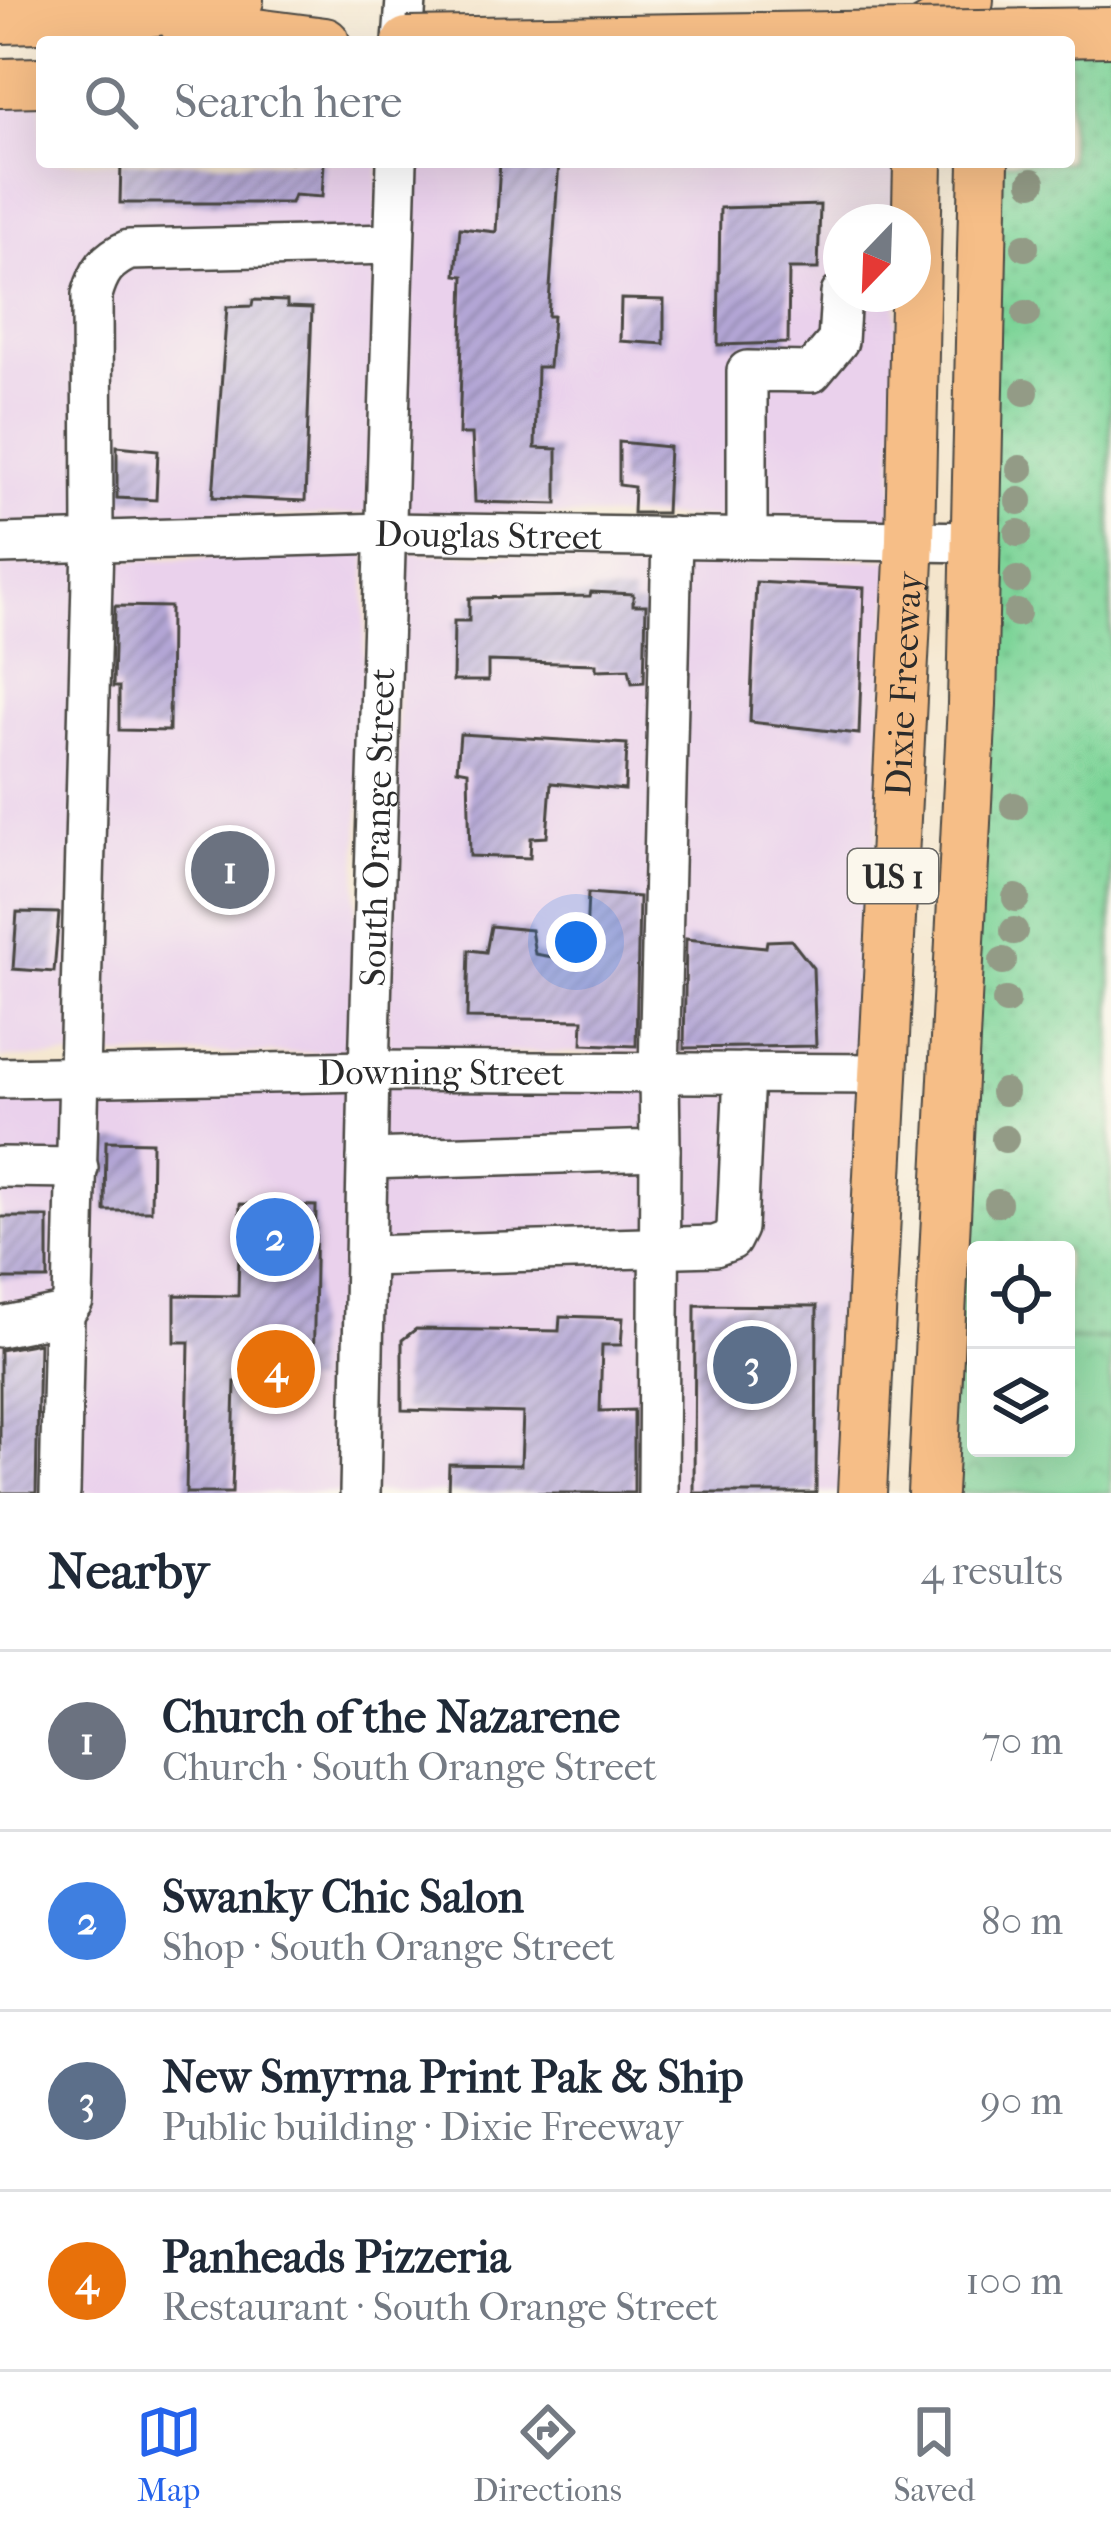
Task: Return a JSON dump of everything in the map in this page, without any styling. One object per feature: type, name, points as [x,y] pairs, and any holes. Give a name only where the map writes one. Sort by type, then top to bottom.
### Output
[{"type":"main road","points":[[0,20],[120,16],[239,0]]},
{"type":"main road","points":[[918,30],[955,14],[969,0]]},
{"type":"main road","points":[[986,36],[987,0]]},
{"type":"main road","points":[[120,16],[278,36]]},
{"type":"main road","points":[[829,36],[1111,32]]},
{"type":"main road","points":[[0,83],[36,82]]},
{"type":"main road","name":"Dixie Freeway","points":[[917,204],[918,168]]},
{"type":"main road","name":"Dixie Freeway","points":[[932,1493],[978,542],[984,168]]},
{"type":"main road","name":"Dixie Freeway","points":[[862,1493],[910,540],[914,312]]},
{"type":"street","points":[[405,36],[406,0]]},
{"type":"street","name":"South Orange Street","points":[[360,1493],[397,168]]},
{"type":"street","points":[[60,1493],[64,1314],[73,1301],[82,1076],[93,542],[92,295],[99,273],[111,258],[129,250],[394,244]]},
{"type":"street","points":[[747,538],[747,371],[812,372],[838,341],[840,312]]},
{"type":"street","name":"Douglas Street","points":[[0,544],[386,533],[978,542]]},
{"type":"street","points":[[658,1493],[658,1072],[672,537]]},
{"type":"street","name":"Downing Street","points":[[0,1078],[369,1071],[883,1074]]},
{"type":"street","points":[[365,1256],[715,1246],[731,1240],[737,1228],[744,1073]]},
{"type":"street","points":[[367,1159],[660,1150]]},
{"type":"street","points":[[0,1167],[78,1168]]},
{"type":"street","points":[[0,1327],[64,1314]]},
{"type":"shaded area","points":[[36,102],[36,168],[379,168],[368,514],[0,525],[0,103]]},
{"type":"shaded area","points":[[415,168],[900,168],[899,204],[823,204],[823,312],[897,312],[893,520],[404,514]]},
{"type":"shaded area","points":[[367,553],[352,1052],[0,1058],[0,564]]},
{"type":"shaded area","points":[[403,553],[891,559],[866,1054],[387,1052]]},
{"type":"shaded area","points":[[883,1074],[862,1493],[0,1493],[0,1078]]},
{"type":"green space","points":[[1111,36],[1111,1339],[1075,1340],[1075,1241],[967,1241],[967,1342],[939,1343],[984,168],[1075,168],[1075,41]]},
{"type":"green space","points":[[1111,1339],[1111,1493],[932,1493],[939,1343],[967,1342],[967,1457],[1075,1457],[1075,1340]]},
{"type":"building","points":[[121,168],[324,168],[322,197],[294,195],[291,203],[120,203]]},
{"type":"building","points":[[500,168],[559,168],[549,367],[537,367],[535,448],[557,449],[557,504],[475,502],[472,434],[459,434],[464,276],[456,275],[460,228],[496,232]]},
{"type":"building","points":[[820,205],[818,269],[789,269],[788,343],[718,345],[720,208]]},
{"type":"building","points":[[621,299],[664,300],[664,344],[620,341]]},
{"type":"building","points":[[253,300],[312,308],[305,501],[213,497],[227,307],[252,306]]},
{"type":"building","points":[[619,442],[669,447],[666,513],[633,513],[634,487],[619,485]]},
{"type":"building","points":[[117,446],[158,450],[156,500],[117,498]]},
{"type":"building","points":[[756,582],[864,588],[859,734],[750,722]]},
{"type":"building","points":[[591,592],[633,594],[633,605],[646,605],[644,682],[632,683],[629,669],[596,670],[596,664],[488,661],[488,681],[453,681],[454,621],[469,621],[469,598],[590,596]]},
{"type":"building","points":[[115,606],[170,607],[169,731],[119,730],[119,687],[113,687]]},
{"type":"building","points":[[460,734],[627,744],[625,790],[551,783],[547,837],[531,838],[530,858],[470,856],[468,771],[457,769]]},
{"type":"building","points":[[588,893],[639,897],[636,1046],[582,1044],[583,1020],[467,1018],[469,950],[486,952],[491,926],[531,930],[535,954],[585,963]]},
{"type":"building","points":[[17,912],[59,913],[54,972],[13,969]]},
{"type":"building","points":[[686,939],[766,947],[767,941],[791,940],[813,968],[816,1046],[684,1048]]},
{"type":"building","points":[[106,1141],[152,1142],[151,1211],[105,1211]]},
{"type":"building","points":[[240,1204],[316,1206],[313,1383],[235,1382],[232,1493],[186,1493],[189,1342],[175,1342],[175,1295],[238,1296]]},
{"type":"building","points":[[0,1217],[48,1217],[48,1279],[0,1279]]},
{"type":"building","points":[[695,1305],[817,1306],[816,1493],[694,1493]]},
{"type":"building","points":[[560,1316],[623,1318],[621,1345],[602,1345],[600,1411],[634,1410],[634,1493],[448,1493],[449,1464],[521,1465],[523,1413],[402,1410],[402,1340],[416,1329],[559,1331]]},
{"type":"building","points":[[39,1343],[36,1493],[0,1493],[0,1350]]},
{"type":"place","name":"Church of the Nazarene","points":[[230,870]]},
{"type":"place","name":"Swanky Chic Salon","points":[[275,1237]]},
{"type":"place","name":"New Smyrna Print Pak & Ship","points":[[752,1365]]},
{"type":"place","name":"Panheads Pizzeria","points":[[276,1369]]}]
